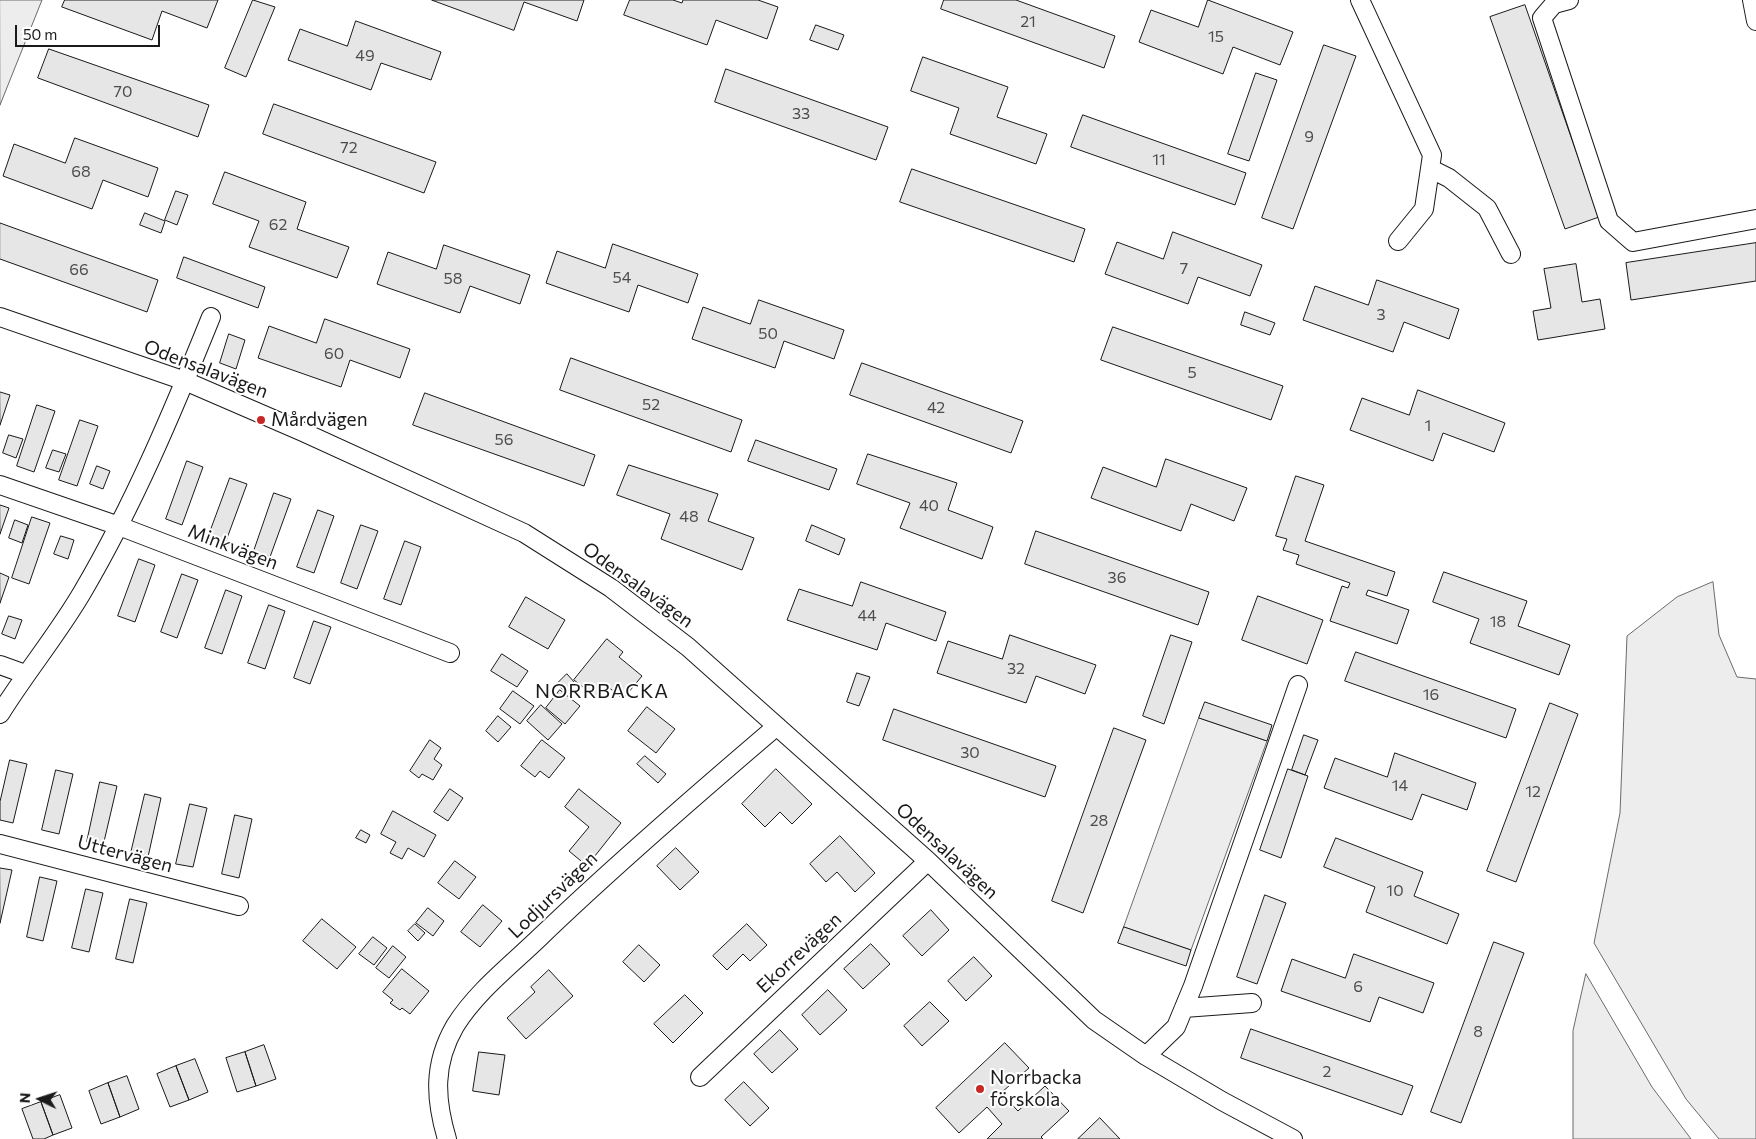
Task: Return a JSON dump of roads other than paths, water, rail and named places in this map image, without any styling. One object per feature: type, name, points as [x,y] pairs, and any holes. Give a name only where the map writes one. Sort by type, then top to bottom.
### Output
[{"type":"street","points":[[1360,0],[1432,155],[1424,210],[1398,242]]},
{"type":"street","points":[[1569,0],[1554,4],[1542,18],[1610,221],[1633,242],[1756,219]]},
{"type":"street","points":[[1752,0],[1756,21]]},
{"type":"street","points":[[1431,169],[1449,178],[1486,208],[1511,254]]},
{"type":"street","name":"Odensalavägen","points":[[0,317],[185,382],[303,432],[524,533],[619,594],[688,647],[928,861],[1078,1006],[1146,1056],[1222,1102],[1293,1139]]},
{"type":"street","points":[[0,714],[25,674],[82,593],[119,526],[185,382],[211,317]]},
{"type":"street","name":"Minkvägen","points":[[0,484],[119,526],[450,653]]},
{"type":"street","points":[[0,665],[25,674]]},
{"type":"street","points":[[1146,1056],[1176,1027],[1184,1008],[1298,684]]},
{"type":"street","name":"Lodjursvägen","points":[[447,1139],[437,1100],[437,1084],[443,1056],[455,1026],[476,999],[613,868],[777,726]]},
{"type":"street","name":"Uttervägen","points":[[0,844],[239,906]]},
{"type":"street","name":"Ekorrevägen","points":[[700,1077],[928,861]]},
{"type":"street","points":[[1184,1008],[1252,1003]]},
{"type":"place","name":"Mårdvägen","points":[[261,420]]},
{"type":"place","name":"Norrbacka förskola","points":[[980,1089]]},
{"type":"district","name":"NORRBACKA","points":[[602,691]]}]
